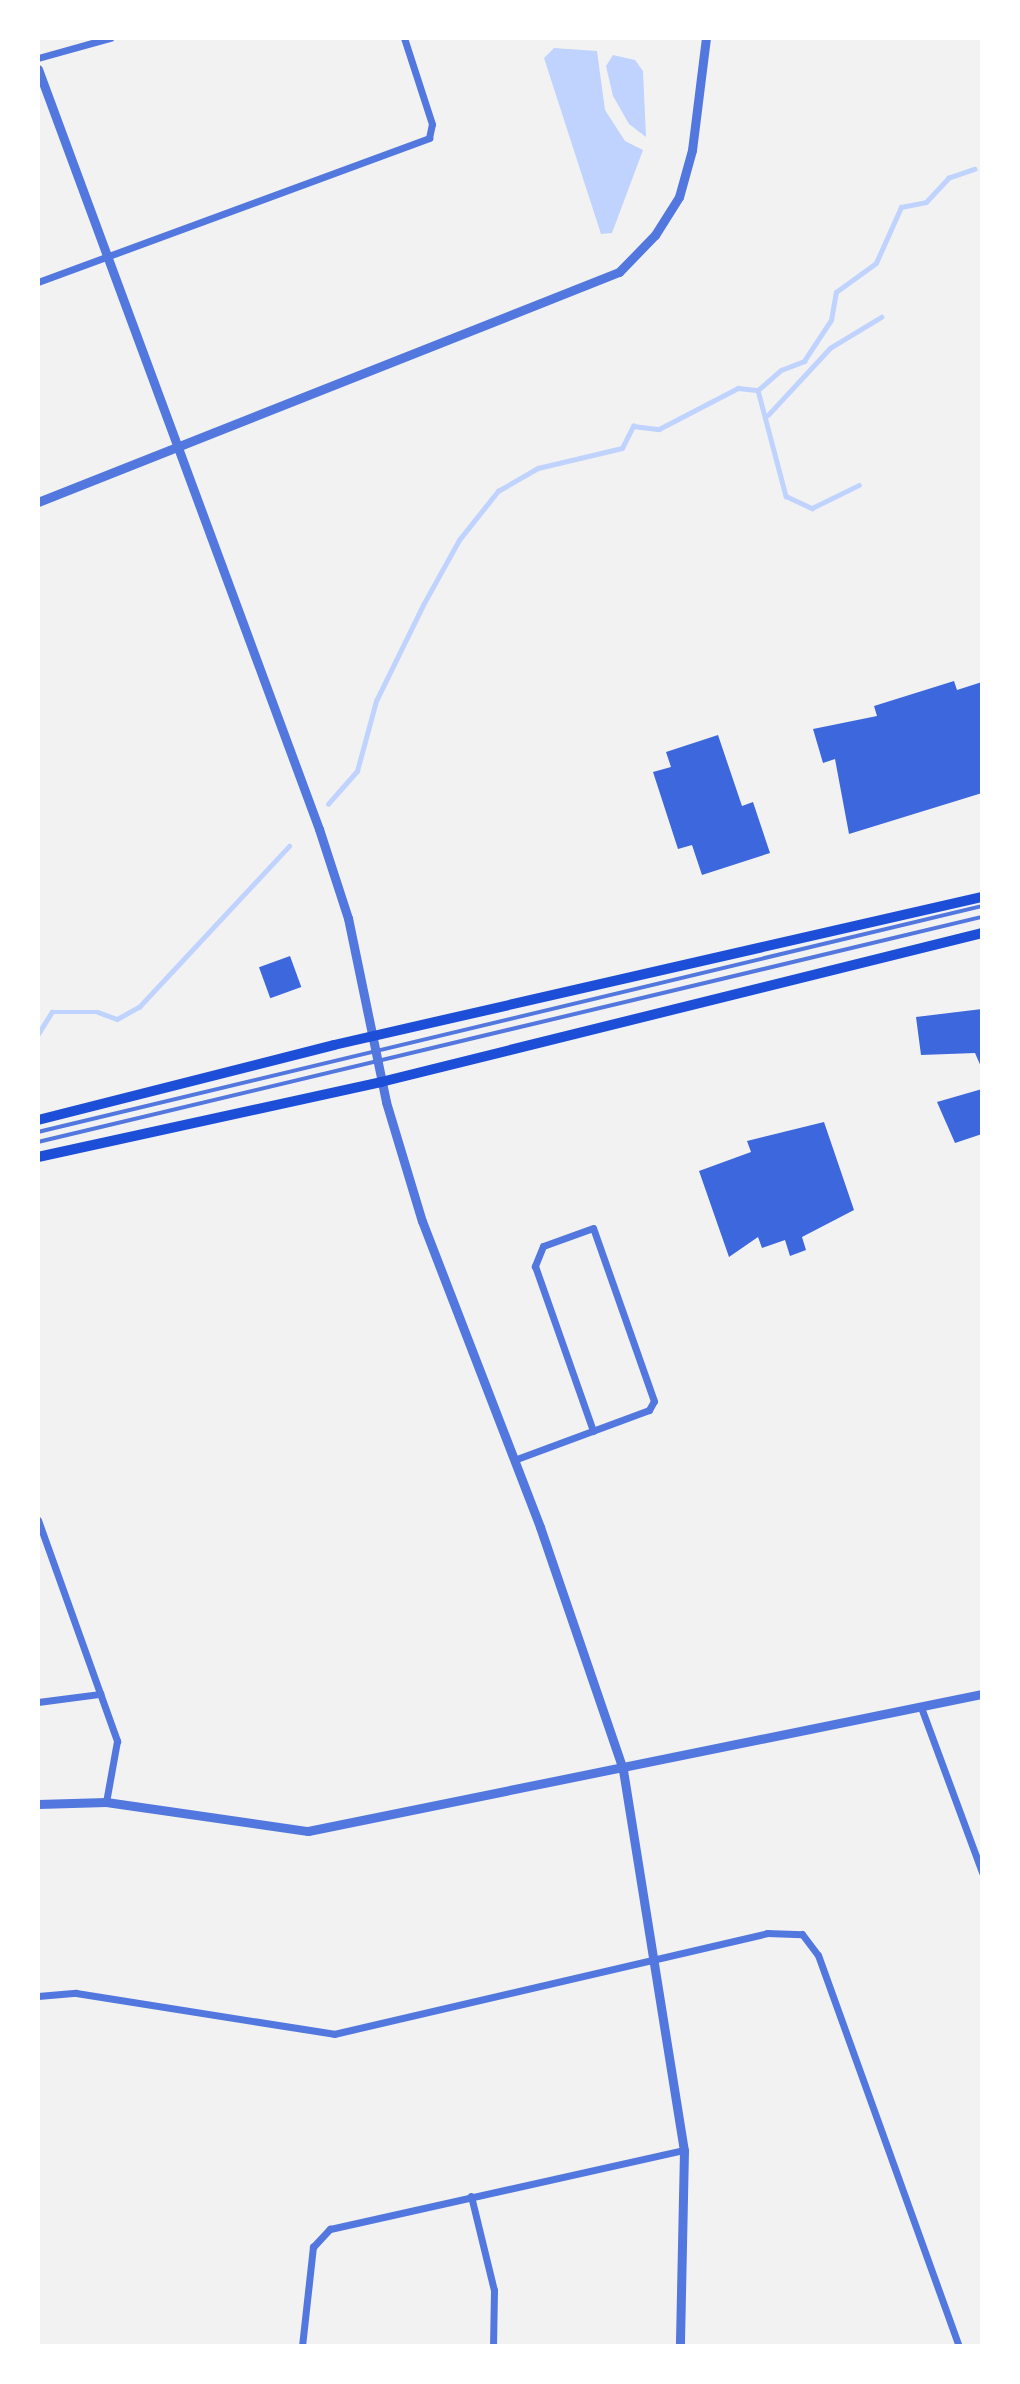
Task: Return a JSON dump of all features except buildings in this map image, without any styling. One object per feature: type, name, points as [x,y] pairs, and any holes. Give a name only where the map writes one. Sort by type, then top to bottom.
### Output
[{"type":"main road","points":[[38,1120],[372,1038],[982,897]]},
{"type":"main road","points":[[38,1157],[381,1082],[982,933]]},
{"type":"street","points":[[38,58],[110,38]]},
{"type":"street","points":[[38,282],[429,138],[432,124],[404,38]]},
{"type":"street","points":[[38,502],[175,451],[619,272],[655,235],[679,197],[692,150],[706,38]]},
{"type":"street","points":[[38,69],[175,451],[319,829],[348,918],[381,1082],[438,1270],[514,1461],[623,1770],[656,1962],[684,2150],[680,2346]]},
{"type":"street","points":[[514,1461],[649,1410],[654,1396],[593,1228],[543,1246],[535,1266],[593,1431]]},
{"type":"street","points":[[38,1520],[117,1741],[106,1802]]},
{"type":"street","points":[[38,1702],[100,1694]]},
{"type":"street","points":[[38,1804],[106,1802],[307,1831],[922,1710],[982,1694]]},
{"type":"street","points":[[922,1710],[982,1872]]},
{"type":"street","points":[[38,1996],[76,1993],[334,2034],[656,1962],[767,1933],[802,1934],[808,1941],[959,2346]]},
{"type":"street","points":[[302,2346],[320,2235],[471,2196],[684,2150]]},
{"type":"street","points":[[471,2196],[494,2290],[494,2346]]},
{"type":"lane","points":[[38,1132],[982,906]]},
{"type":"lane","points":[[38,1142],[379,1065],[982,917]]},
{"type":"water","points":[[554,48],[597,51],[605,110],[625,141],[643,150],[612,233],[601,234],[544,58]]},
{"type":"water","points":[[613,55],[635,60],[643,71],[646,137],[629,124],[613,96],[606,66]]},
{"type":"waterway","points":[[328,804],[357,771],[376,701],[423,605],[459,540],[498,491],[538,468],[622,448],[633,426],[659,429],[738,388],[758,390],[781,370],[804,361],[831,320],[836,292],[876,263],[901,207],[926,202],[948,178],[974,169]]},
{"type":"waterway","points":[[768,415],[830,348],[881,317]]},
{"type":"waterway","points":[[758,390],[786,496],[812,508],[859,485]]},
{"type":"waterway","points":[[38,1034],[52,1012],[98,1012],[117,1019],[139,1007],[289,846]]}]
